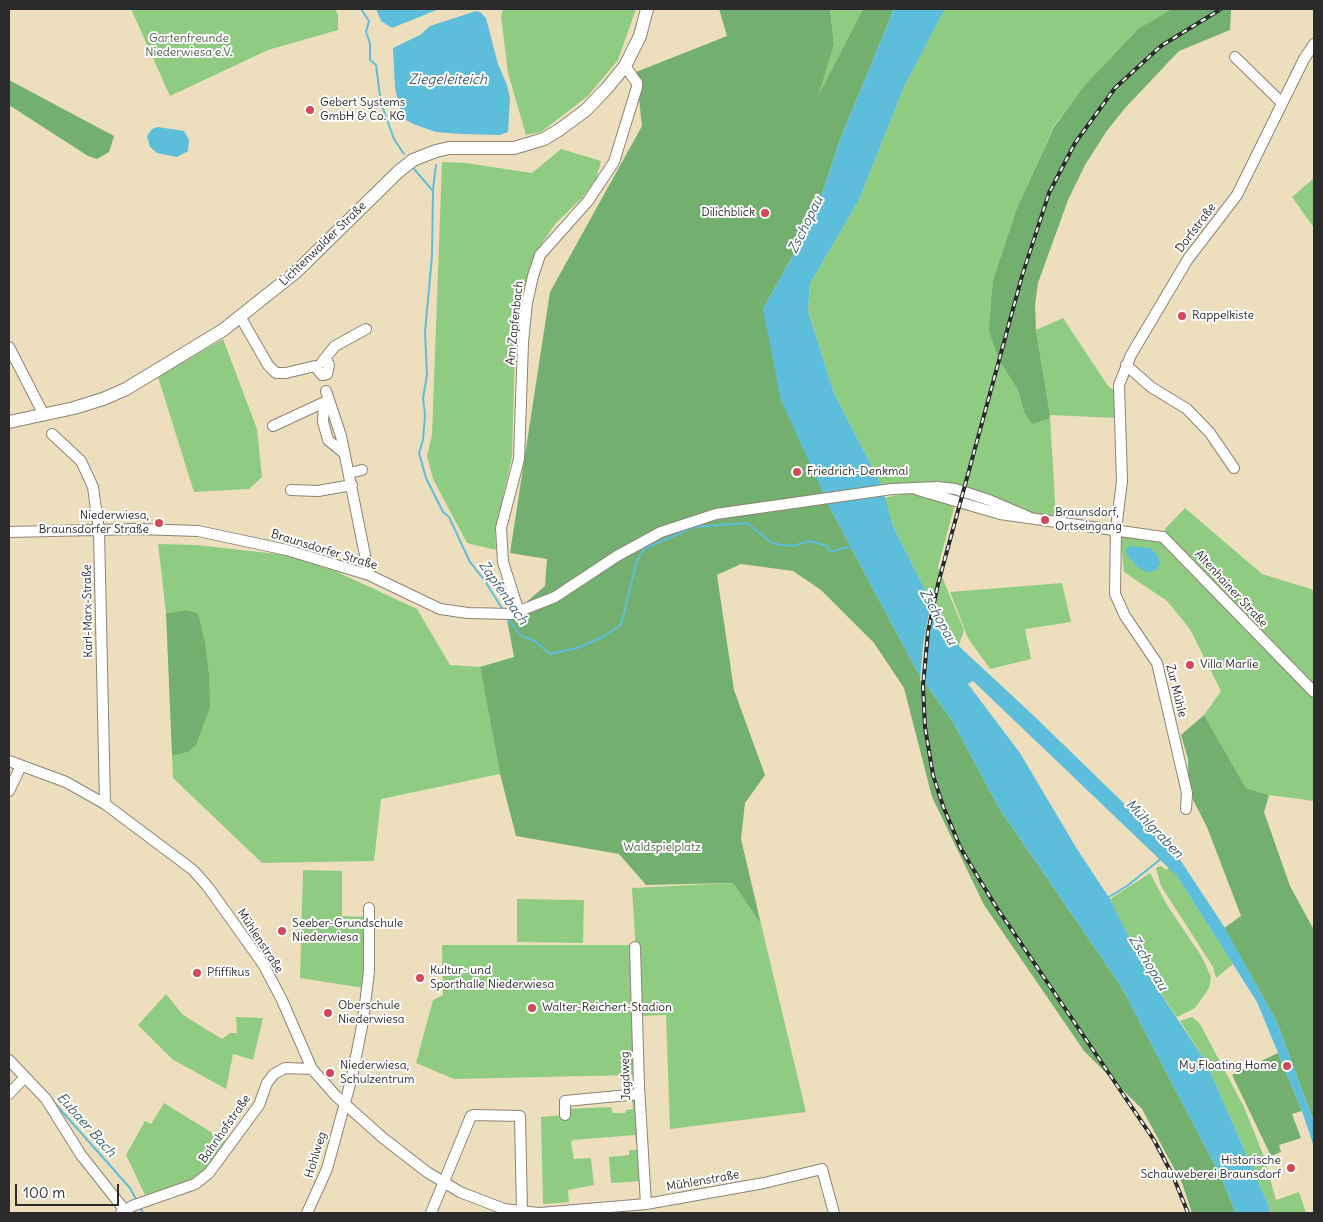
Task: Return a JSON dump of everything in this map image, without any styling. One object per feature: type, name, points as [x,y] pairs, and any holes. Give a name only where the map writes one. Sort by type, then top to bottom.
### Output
[{"type":"main road","name":"Lichtenwalder Straße","points":[[9,422],[96,401],[126,389],[176,360],[241,318],[296,272],[398,172],[413,160],[430,152],[449,148],[514,148],[544,139],[586,110],[608,88],[625,66],[640,36],[647,9]]},
{"type":"street","name":"Dorfstraße","points":[[1116,529],[1122,481],[1119,390],[1126,365],[1188,259],[1237,195],[1282,103],[1314,44]]},
{"type":"street","points":[[1235,57],[1282,103]]},
{"type":"street","name":"Am Zapfenbach","points":[[516,613],[503,562],[501,528],[519,458],[523,342],[533,276],[540,255],[588,201],[614,162],[638,88],[637,82],[625,66]]},
{"type":"street","points":[[241,318],[268,365],[276,372],[286,373],[315,366],[322,375],[327,374],[330,365],[326,359],[335,346],[366,329]]},
{"type":"street","points":[[9,347],[44,415]]},
{"type":"street","points":[[1126,365],[1152,386],[1187,409],[1210,433],[1234,468]]},
{"type":"street","points":[[273,426],[326,399],[323,422],[328,440],[345,454],[369,575]]},
{"type":"street","name":"Karl-Marx-Straße","points":[[52,434],[81,461],[93,487],[98,530],[105,804]]},
{"type":"street","points":[[349,473],[362,470]]},
{"type":"street","points":[[291,490],[318,491],[352,484]]},
{"type":"street","name":"Braunsdorfer Straße","points":[[9,532],[98,530],[198,531],[287,550],[369,575],[440,609],[497,614],[516,613],[554,597],[617,556],[674,527],[716,514],[908,488],[1000,514],[1116,529]]},
{"type":"street","name":"Altenhainer Straße","points":[[1116,529],[1160,536],[1168,541],[1314,692]]},
{"type":"street","name":"Zur Mühle","points":[[1116,529],[1115,594],[1125,616],[1157,664],[1185,784],[1186,809]]},
{"type":"street","name":"Mühlenstraße","points":[[9,761],[66,782],[105,804],[193,870],[208,887],[263,964],[290,1017],[312,1069],[383,1138],[417,1165],[444,1183],[487,1203],[522,1212],[539,1213],[646,1204],[764,1183],[822,1169],[834,1213]]},
{"type":"street","points":[[9,791],[21,766]]},
{"type":"street","name":"Hohlweg","points":[[307,1213],[326,1169],[363,1021],[369,971],[369,908]]},
{"type":"street","name":"Jagdweg","points":[[635,947],[639,1094],[646,1204]]},
{"type":"street","points":[[9,1060],[46,1099],[82,1155],[127,1210]]},
{"type":"street","name":"Bahnhofstraße","points":[[127,1210],[195,1184],[209,1174],[259,1105],[267,1083],[274,1074],[285,1068],[312,1069]]},
{"type":"street","points":[[9,1094],[25,1077]]},
{"type":"street","points":[[565,1115],[565,1101],[639,1094]]},
{"type":"street","points":[[431,1213],[471,1116],[520,1116],[522,1212]]},
{"type":"green space","name":"Gartenfreunde Niederwiesa e.V.","points":[[131,9],[335,9],[338,15],[338,30],[268,50],[170,96]]},
{"type":"green space","points":[[503,9],[636,9],[618,60],[588,96],[541,132],[526,135],[508,73],[501,16]]},
{"type":"green space","name":"Waldspielplatz","points":[[719,9],[830,9],[834,45],[818,96],[863,9],[894,9],[840,140],[814,218],[763,309],[830,508],[918,673],[953,722],[999,808],[1121,986],[1219,1173],[1236,1213],[1192,1213],[1182,1183],[1142,1109],[1084,1051],[984,905],[932,797],[904,688],[874,643],[821,590],[793,571],[741,564],[717,575],[734,690],[765,775],[745,803],[741,839],[761,924],[733,883],[646,885],[619,854],[516,836],[500,774],[480,667],[514,657],[507,619],[545,586],[547,559],[510,553],[550,292],[642,126],[636,72],[727,36]]},
{"type":"green space","points":[[830,9],[863,9],[816,100],[834,45]]},
{"type":"green space","points":[[945,9],[1172,9],[1139,28],[1083,87],[1054,126],[1017,208],[993,280],[1000,362],[1018,390],[1024,412],[1050,415],[1056,519],[925,483],[881,484],[834,393],[808,311],[810,284],[859,200],[904,87]]},
{"type":"green space","points":[[1172,9],[1231,9],[1230,30],[1179,51],[1125,108],[1106,132],[1085,165],[1068,200],[1038,283],[1035,305],[1036,330],[1050,415],[1048,419],[1032,424],[1024,412],[1018,390],[1000,362],[989,331],[993,280],[1017,208],[1054,127],[1083,87],[1139,28]]},
{"type":"green space","points":[[9,80],[114,136],[109,152],[97,159],[88,156],[9,105]]},
{"type":"green space","points":[[561,149],[601,161],[596,179],[582,198],[556,223],[536,252],[528,272],[515,349],[512,457],[495,532],[496,550],[467,543],[433,479],[427,456],[432,435],[442,162],[466,163],[532,173]]},
{"type":"green space","points":[[1314,178],[1314,228],[1292,197]]},
{"type":"green space","points":[[1063,318],[1108,386],[1115,391],[1117,418],[1050,415],[1036,330]]},
{"type":"green space","points":[[223,339],[257,429],[262,477],[249,489],[194,492],[158,377]]},
{"type":"green space","points":[[906,493],[919,493],[955,504],[938,567],[964,630],[958,648],[949,637],[893,526],[884,498]]},
{"type":"green space","points":[[1185,508],[1262,574],[1311,589],[1314,592],[1314,801],[1269,795],[1246,788],[1204,715],[1221,691],[1190,629],[1167,601],[1124,572],[1120,534],[1164,542],[1165,529]]},
{"type":"green space","points":[[158,544],[197,545],[286,555],[335,571],[417,609],[450,665],[480,667],[500,774],[381,799],[374,861],[262,863],[173,778],[172,756],[188,752],[209,674],[198,613],[187,610],[166,613]]},
{"type":"green space","points":[[1062,583],[1071,622],[1025,629],[1031,659],[990,669],[968,638],[950,592]]},
{"type":"green space","points":[[187,610],[198,613],[205,643],[209,674],[210,707],[196,745],[188,752],[172,756],[166,613]]},
{"type":"green space","points":[[1204,715],[1246,788],[1269,795],[1264,812],[1290,886],[1314,930],[1314,1122],[1277,1022],[1224,928],[1241,916],[1207,827],[1189,792],[1188,759],[1181,735]]},
{"type":"green space","points":[[1161,866],[1166,870],[1169,867],[1177,876],[1233,964],[1216,978],[1213,967],[1161,886],[1156,868]]},
{"type":"green space","points":[[303,870],[342,871],[342,916],[367,917],[364,988],[300,978]]},
{"type":"green space","points":[[1150,873],[1167,905],[1202,957],[1211,977],[1209,988],[1195,1008],[1177,1017],[1149,976],[1110,899]]},
{"type":"green space","points":[[733,883],[761,924],[806,1112],[670,1129],[666,1015],[640,1016],[632,888]]},
{"type":"green space","points":[[517,899],[584,900],[583,943],[517,942]]},
{"type":"green space","name":"Walter-Reichert-Stadion","points":[[442,945],[632,945],[633,1075],[454,1079],[416,1063],[433,1000],[443,995]]},
{"type":"green space","points":[[166,994],[183,1015],[222,1039],[230,1033],[237,1033],[236,1017],[263,1018],[253,1060],[233,1054],[226,1089],[172,1059],[138,1025]]},
{"type":"green space","points":[[1192,1017],[1200,1024],[1244,1107],[1263,1154],[1276,1200],[1299,1192],[1306,1213],[1270,1213],[1268,1204],[1206,1062],[1180,1021]]},
{"type":"green space","points":[[1278,1053],[1302,1111],[1292,1114],[1301,1138],[1279,1145],[1281,1152],[1271,1156],[1232,1075]]},
{"type":"green space","points":[[637,1098],[639,1144],[636,1144],[635,1135],[573,1140],[571,1142],[574,1159],[591,1158],[594,1185],[568,1190],[569,1202],[543,1204],[541,1117],[566,1115],[567,1109],[611,1107],[613,1113],[625,1113],[626,1110],[633,1109],[632,1100]]},
{"type":"green space","points":[[164,1103],[227,1142],[209,1167],[190,1182],[145,1195],[126,1155],[145,1121],[151,1124]]},
{"type":"green space","points":[[629,1150],[639,1150],[642,1181],[611,1183],[609,1157],[629,1155]]},
{"type":"water","points":[[376,9],[439,9],[392,28],[381,21]]},
{"type":"water","name":"Zschopau","points":[[894,9],[945,9],[904,87],[859,200],[810,284],[808,311],[834,393],[881,484],[893,526],[949,637],[1033,715],[1177,855],[1225,928],[1277,1022],[1314,1122],[1314,1147],[1302,1111],[1257,1002],[1177,876],[973,681],[968,684],[1020,753],[1077,849],[1110,899],[1149,976],[1206,1062],[1268,1204],[1270,1213],[1236,1213],[1219,1173],[1121,986],[999,808],[953,722],[918,673],[830,508],[781,400],[763,309],[814,218],[840,140]]},
{"type":"water","name":"Ziegeleiteich","points":[[476,11],[486,18],[498,64],[507,85],[510,98],[508,132],[500,135],[436,132],[406,120],[400,110],[395,88],[393,48],[420,35],[430,26]]},
{"type":"water","points":[[158,127],[184,131],[189,140],[188,151],[177,157],[157,153],[150,147],[147,136],[152,129]]},
{"type":"water","points":[[1128,546],[1150,548],[1158,556],[1160,564],[1155,571],[1147,572],[1139,568],[1127,555]]},
{"type":"pier","points":[[932,597],[935,605],[928,646],[925,687],[920,680],[923,645]]},
{"type":"waterway","name":"Zapfenbach","points":[[361,9],[369,21],[366,32],[370,43],[370,60],[376,65],[381,103],[394,139],[404,154]]},
{"type":"waterway","points":[[433,189],[436,165]]},
{"type":"waterway","name":"Zapfenbach","points":[[414,169],[433,191],[432,256],[425,332],[427,375],[423,398],[425,415],[423,440],[419,453],[426,478],[443,512],[449,517],[470,562],[485,581],[503,610]]},
{"type":"waterway","name":"Zapfenbach","points":[[508,619],[520,635],[535,641],[550,654],[577,648],[603,637],[621,625],[637,560],[644,549],[694,527],[747,523],[772,543],[792,546],[810,541],[827,546],[830,552],[852,546]]},
{"type":"waterway","name":"Mühlgraben","points":[[1107,898],[1127,886],[1162,858]]},
{"type":"waterway","name":"Eubaer Bach","points":[[51,1099],[130,1188],[137,1201]]},
{"type":"waterway","name":"Eubaer Bach","points":[[140,1207],[143,1213]]},
{"type":"railway","points":[[1188,1213],[1173,1176],[1154,1140],[995,905],[961,849],[943,806],[933,775],[925,727],[923,686],[928,632],[938,584],[1022,276],[1049,193],[1075,143],[1115,88],[1161,46],[1221,9]]},
{"type":"place","name":"Gebert Systems GmbH & Co. KG","points":[[310,110]]},
{"type":"place","name":"Dilichblick","points":[[765,213]]},
{"type":"place","name":"Rappelkiste","points":[[1182,316]]},
{"type":"place","name":"Friedrich-Denkmal","points":[[797,472]]},
{"type":"place","name":"Braunsdorf, Ortseingang","points":[[1045,520]]},
{"type":"place","name":"Niederwiesa, Braunsdorfer Straße","points":[[159,523]]},
{"type":"place","name":"Villa Marlie","points":[[1190,665]]},
{"type":"place","name":"Seeber-Grundschule Niederwiesa","points":[[282,931]]},
{"type":"place","name":"Pfiffikus","points":[[197,973]]},
{"type":"place","name":"Kultur- und Sporthalle Niederwiesa","points":[[420,978]]},
{"type":"place","name":"Walter-Reichert-Stadion","points":[[532,1008]]},
{"type":"place","name":"Oberschule Niederwiesa","points":[[328,1013]]},
{"type":"place","name":"My Floating Home","points":[[1287,1066]]},
{"type":"place","name":"Niederwiesa, Schulzentrum","points":[[330,1073]]},
{"type":"place","name":"Historische Schauweberei Braunsdorf","points":[[1291,1168]]}]
